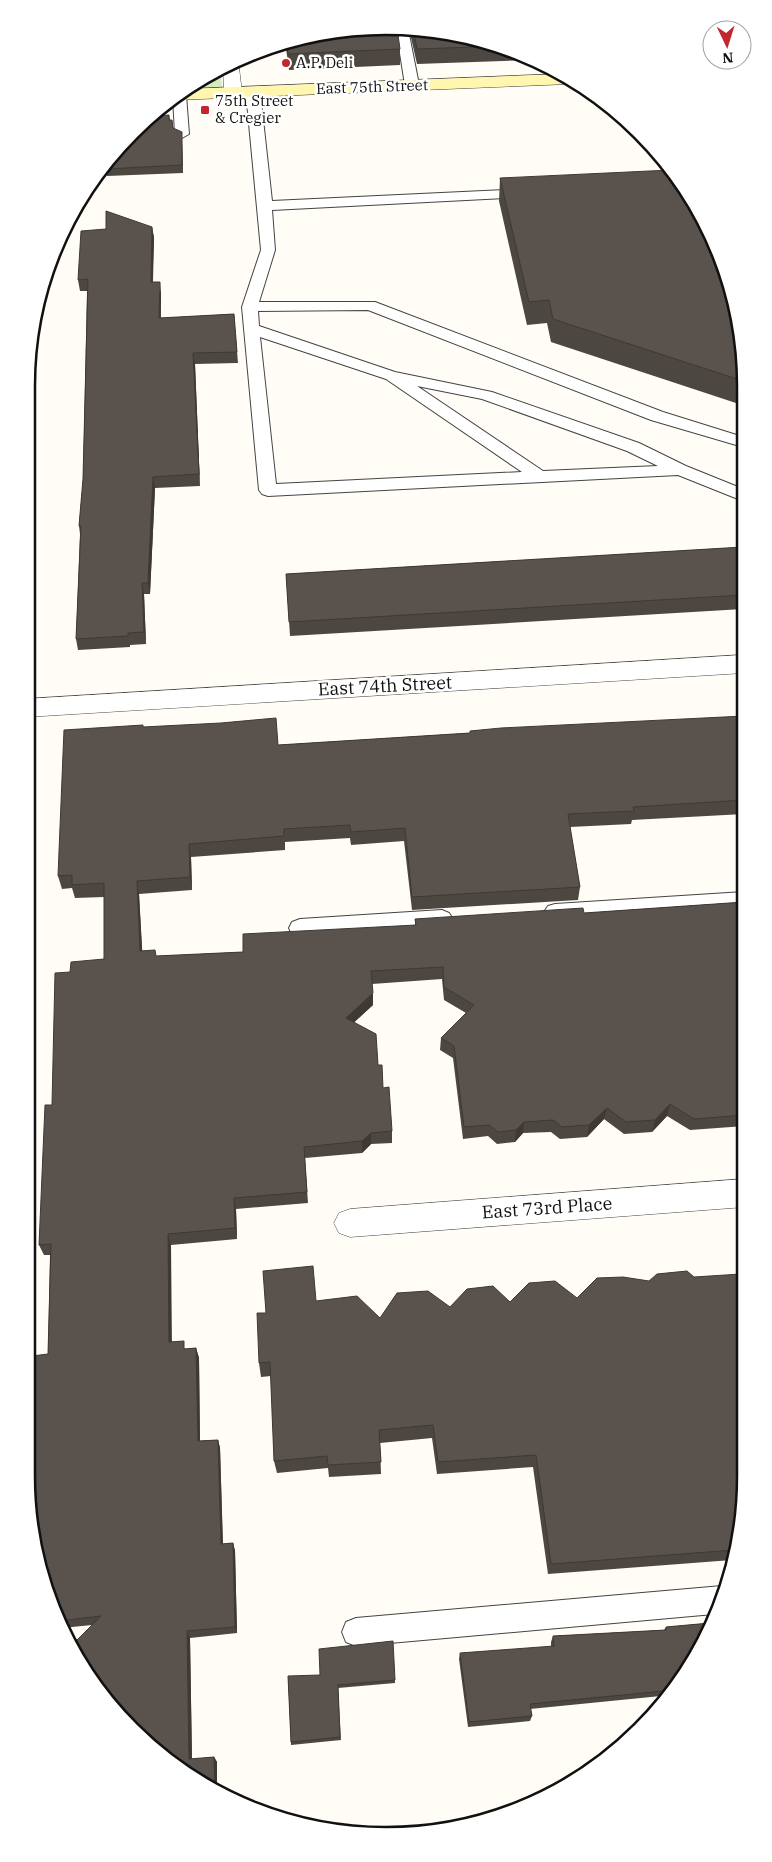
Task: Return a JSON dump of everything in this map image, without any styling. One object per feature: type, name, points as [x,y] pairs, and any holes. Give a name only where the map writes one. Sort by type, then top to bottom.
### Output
[{"type":"main road","name":"East 75th Street","points":[[190,95],[557,79]]},
{"type":"street","points":[[232,71],[233,93]]},
{"type":"street","name":"East 74th Street","points":[[35,707],[737,664]]},
{"type":"street","name":"East 73rd Place","points":[[350,1223],[737,1194]]},
{"type":"lane","points":[[403,36],[412,85]]},
{"type":"lane","points":[[253,92],[268,250],[250,307],[268,490],[680,470]]},
{"type":"lane","points":[[178,104],[182,134]]},
{"type":"lane","points":[[265,206],[544,193]]},
{"type":"lane","points":[[250,307],[370,305],[657,416],[737,440]]},
{"type":"lane","points":[[251,329],[392,376],[486,395],[633,447],[680,470],[737,494]]},
{"type":"lane","points":[[392,376],[540,477]]},
{"type":"lane","points":[[537,913],[737,900]]},
{"type":"lane","points":[[300,928],[458,918]]},
{"type":"lane","points":[[356,1632],[714,1601]]},
{"type":"green space","points":[[221,76],[222,87],[202,88]]},
{"type":"building","points":[[363,36],[398,36],[400,49],[288,54],[288,49],[295,47],[340,38]]},
{"type":"building","points":[[414,36],[477,47],[417,49]]},
{"type":"building","points":[[163,115],[169,115],[173,128],[182,132],[182,165],[111,169],[138,138]]},
{"type":"building","points":[[663,170],[678,191],[701,231],[718,273],[725,295],[734,340],[737,379],[553,319],[549,300],[529,302],[500,178]]},
{"type":"building","points":[[106,211],[152,227],[151,282],[160,282],[159,318],[234,314],[237,352],[193,353],[199,474],[153,477],[148,583],[142,583],[144,632],[128,633],[128,636],[76,639],[81,526],[79,526],[83,479],[88,279],[78,280],[81,231],[106,229]]},
{"type":"building","points":[[737,547],[737,595],[289,622],[286,574]]},
{"type":"building","points":[[737,716],[737,800],[633,807],[634,811],[568,814],[580,887],[412,897],[405,828],[351,832],[350,825],[284,829],[284,836],[189,844],[190,877],[137,881],[140,951],[155,950],[156,956],[243,952],[243,934],[416,925],[415,919],[583,908],[584,913],[737,902],[737,1116],[694,1119],[670,1104],[655,1120],[626,1122],[607,1108],[589,1125],[562,1127],[553,1120],[524,1122],[516,1130],[498,1132],[489,1125],[464,1127],[454,1046],[441,1038],[474,1005],[444,987],[443,967],[371,971],[373,993],[346,1018],[376,1034],[378,1065],[382,1065],[383,1088],[389,1087],[392,1131],[371,1133],[362,1141],[304,1147],[307,1192],[234,1198],[235,1228],[168,1234],[169,1342],[184,1341],[184,1349],[196,1348],[198,1441],[218,1440],[221,1544],[233,1543],[235,1627],[187,1631],[189,1759],[214,1757],[215,1782],[191,1768],[155,1740],[122,1707],[94,1671],[76,1641],[101,1616],[66,1620],[47,1567],[38,1522],[35,1476],[35,1356],[48,1354],[51,1244],[39,1245],[45,1105],[52,1105],[55,973],[70,972],[71,962],[104,959],[104,883],[72,885],[72,875],[58,876],[64,730],[221,723],[276,718],[278,745],[470,733],[470,731]]},
{"type":"building","points":[[313,1266],[316,1301],[357,1296],[380,1318],[397,1293],[428,1291],[450,1307],[467,1289],[493,1286],[510,1302],[529,1283],[555,1281],[577,1298],[597,1278],[623,1277],[649,1281],[657,1274],[687,1271],[694,1277],[737,1274],[737,1476],[734,1522],[729,1550],[551,1564],[536,1455],[438,1462],[433,1425],[379,1430],[381,1462],[328,1465],[327,1456],[274,1461],[270,1362],[259,1363],[257,1313],[266,1313],[263,1271]]},
{"type":"building","points":[[704,1624],[690,1652],[663,1691],[530,1704],[532,1716],[469,1722],[460,1653],[554,1646],[553,1636],[666,1630],[666,1627]]},
{"type":"building","points":[[393,1641],[395,1680],[338,1685],[340,1737],[291,1742],[288,1676],[320,1675],[319,1649]]},
{"type":"place","name":"A.P. Deli","points":[[286,63]]},
{"type":"place","name":"75th Street & Cregier","points":[[205,110]]}]
